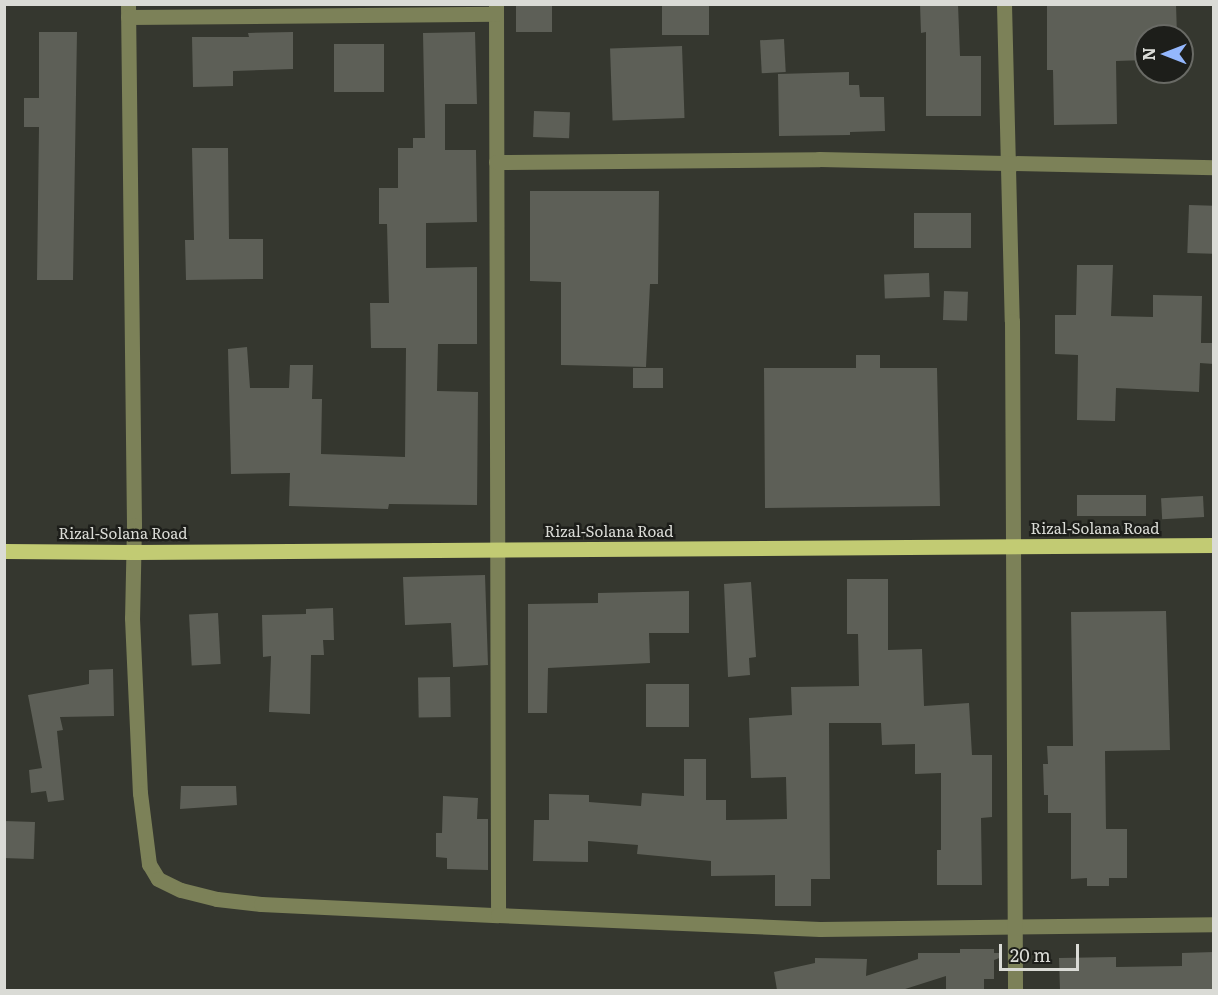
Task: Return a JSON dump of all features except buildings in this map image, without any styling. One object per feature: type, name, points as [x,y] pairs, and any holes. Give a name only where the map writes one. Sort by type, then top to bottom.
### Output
[{"type":"main road","name":"Rizal-Solana Road","points":[[4,550],[134,552],[1214,545]]},
{"type":"street","points":[[1004,4],[1010,162],[1015,990]]},
{"type":"street","points":[[498,915],[495,550],[496,9],[128,11],[133,640],[140,793],[149,864],[158,879],[181,890],[208,897],[261,904],[498,915],[820,928],[1214,924]]},
{"type":"street","points":[[496,162],[819,159],[1214,167]]}]
